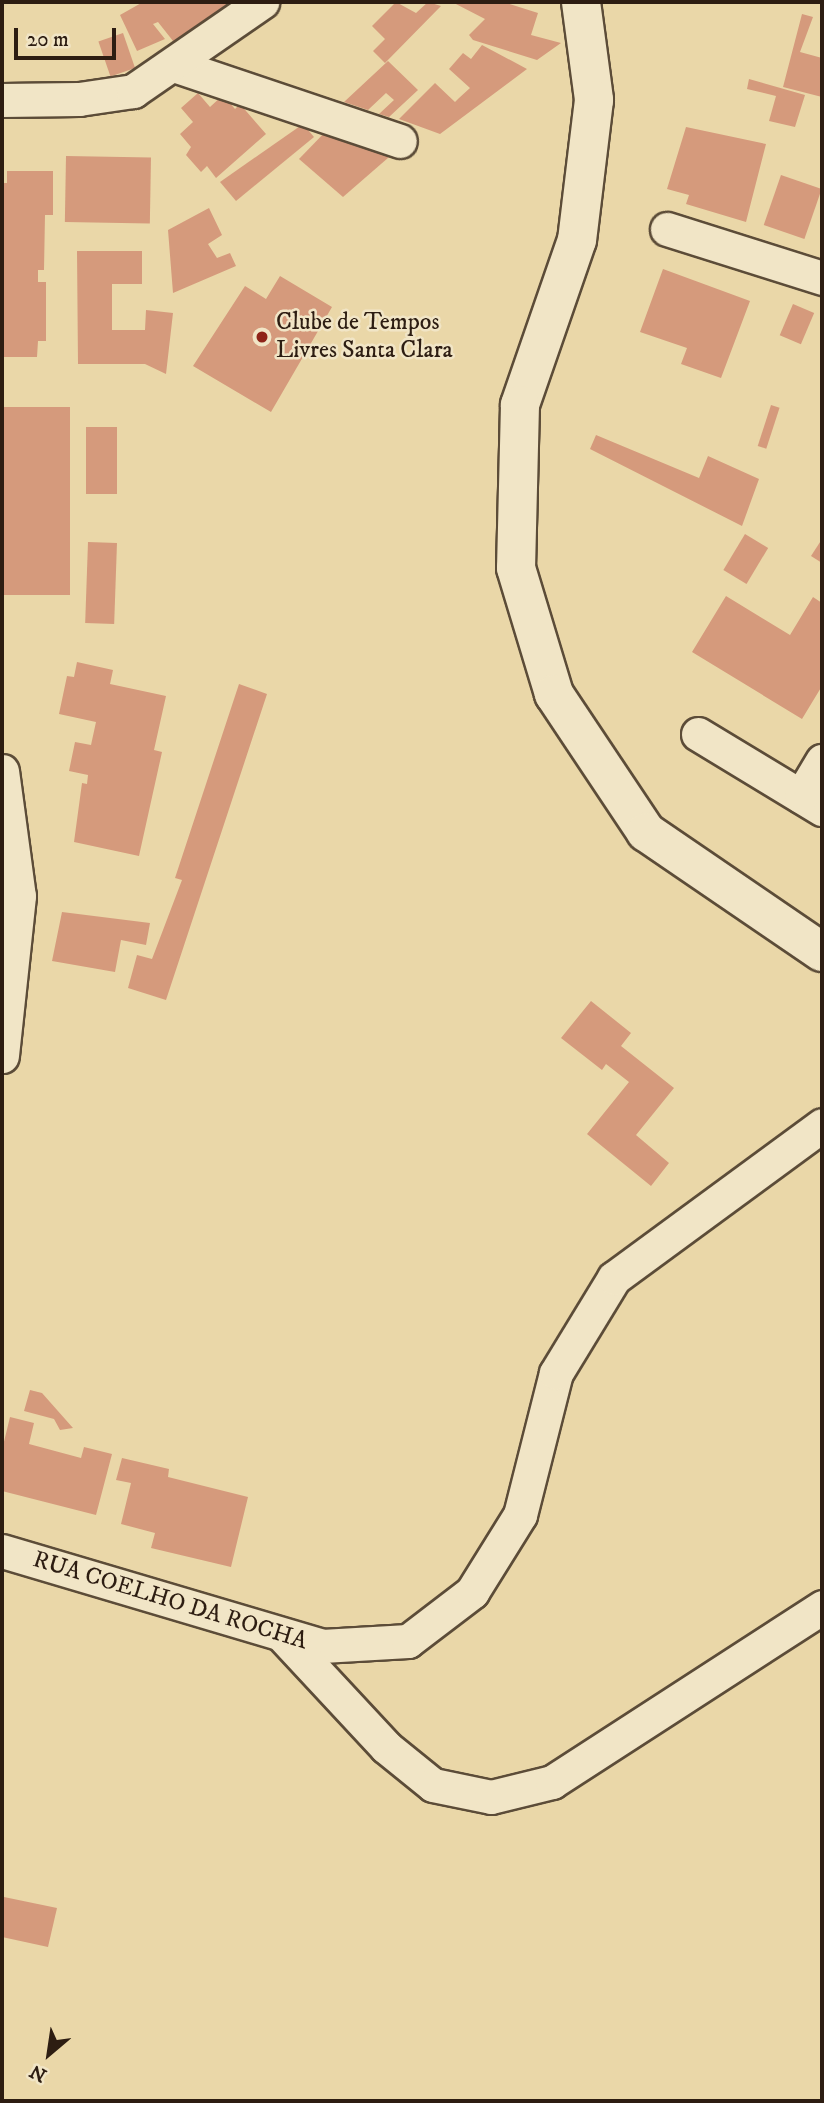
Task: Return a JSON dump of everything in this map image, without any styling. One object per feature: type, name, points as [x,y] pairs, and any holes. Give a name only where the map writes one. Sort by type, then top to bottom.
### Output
[{"type":"street","points":[[2,100],[79,99],[133,91],[177,66],[262,2]]},
{"type":"street","points":[[581,2],[594,100],[577,240],[520,405],[516,568],[554,694],[646,832],[822,952]]},
{"type":"street","points":[[177,66],[400,141]]},
{"type":"street","points":[[667,229],[822,278]]},
{"type":"street","points":[[698,734],[811,802],[822,761]]},
{"type":"street","points":[[2,771],[19,896],[2,1056]]},
{"type":"street","name":"RUA COELHO DA ROCHA","points":[[2,1551],[322,1646],[408,1641],[472,1592],[520,1515],[556,1373],[614,1278],[822,1125]]},
{"type":"street","points":[[280,1633],[386,1747],[433,1785],[491,1797],[552,1782],[822,1607]]},
{"type":"building","points":[[143,2],[231,4],[177,46],[158,22],[153,24],[165,39],[137,51],[120,15]]},
{"type":"building","points":[[396,2],[416,13],[428,2],[441,6],[385,63],[373,51],[385,39],[372,26]]},
{"type":"building","points":[[452,2],[503,2],[538,13],[531,35],[561,43],[537,60],[473,40],[469,35],[485,19]]},
{"type":"building","points":[[802,14],[813,17],[800,52],[822,58],[822,97],[783,87]]},
{"type":"building","points":[[123,33],[135,68],[110,76],[98,41]]},
{"type":"building","points":[[482,45],[527,69],[440,134],[399,119],[435,83],[455,102],[470,88],[449,69],[463,53],[471,59]]},
{"type":"building","points":[[388,61],[418,90],[389,117],[379,114],[394,100],[386,93],[368,110],[344,102]]},
{"type":"building","points":[[749,79],[805,95],[795,127],[769,121],[776,96],[747,89]]},
{"type":"building","points":[[198,93],[210,107],[223,95],[235,109],[240,104],[266,134],[216,178],[207,166],[201,172],[186,155],[191,147],[180,134],[193,122],[181,108]]},
{"type":"building","points":[[303,124],[314,137],[236,201],[220,182]]},
{"type":"building","points":[[686,127],[766,144],[746,222],[686,204],[689,195],[667,189]]},
{"type":"building","points":[[329,128],[396,151],[343,197],[299,159]]},
{"type":"building","points":[[66,156],[151,157],[150,223],[65,222]]},
{"type":"building","points":[[7,171],[53,171],[53,215],[45,215],[44,270],[38,270],[38,282],[46,282],[46,341],[38,341],[37,357],[2,357],[2,183],[7,183]]},
{"type":"building","points":[[781,175],[822,189],[804,239],[764,225]]},
{"type":"building","points":[[209,208],[222,235],[208,244],[217,258],[230,253],[236,266],[173,293],[168,230]]},
{"type":"building","points":[[77,251],[142,251],[142,284],[112,284],[112,330],[145,330],[146,310],[173,313],[166,374],[145,364],[78,364]]},
{"type":"building","points":[[663,269],[750,301],[721,378],[681,364],[687,348],[640,332]]},
{"type":"building","name":"Clube de Tempos Livres Santa Clara","points":[[280,276],[332,307],[271,412],[193,366],[245,286],[266,299]]},
{"type":"building","points":[[793,304],[814,313],[801,344],[780,335]]},
{"type":"building","points":[[771,405],[780,408],[766,449],[758,446]]},
{"type":"building","points":[[2,407],[70,407],[70,595],[2,595]]},
{"type":"building","points":[[86,427],[117,427],[117,494],[86,494]]},
{"type":"building","points":[[596,435],[699,478],[708,456],[759,479],[742,526],[590,449]]},
{"type":"building","points":[[745,534],[768,548],[747,584],[723,570]]},
{"type":"building","points":[[822,539],[822,563],[811,556]]},
{"type":"building","points":[[88,542],[117,543],[114,624],[85,623]]},
{"type":"building","points":[[726,596],[790,635],[813,597],[822,603],[822,686],[802,719],[692,652]]},
{"type":"building","points":[[77,662],[113,670],[110,684],[166,696],[154,750],[162,752],[139,856],[74,842],[82,783],[87,784],[88,775],[69,771],[75,742],[91,745],[96,722],[59,714],[67,676],[74,677]]},
{"type":"building","points":[[239,684],[267,694],[166,1000],[128,988],[137,955],[152,959],[182,880],[175,878]]},
{"type":"building","points":[[62,912],[150,923],[146,945],[121,940],[115,972],[52,961]]},
{"type":"building","points":[[591,1001],[631,1033],[621,1046],[674,1088],[636,1135],[669,1163],[651,1186],[587,1134],[629,1082],[606,1064],[602,1070],[561,1038]]},
{"type":"building","points":[[30,1390],[42,1393],[73,1428],[60,1430],[54,1419],[24,1411]]},
{"type":"building","points":[[10,1417],[34,1423],[29,1444],[81,1458],[84,1447],[112,1454],[96,1515],[2,1491],[2,1450]]},
{"type":"building","points":[[122,1458],[169,1469],[168,1477],[248,1497],[231,1567],[151,1548],[155,1533],[121,1524],[131,1483],[116,1480]]},
{"type":"building","points":[[4,1897],[57,1908],[48,1947],[2,1937]]},
{"type":"place","name":"Clube de Tempos Livres Santa Clara","points":[[262,337]]}]
